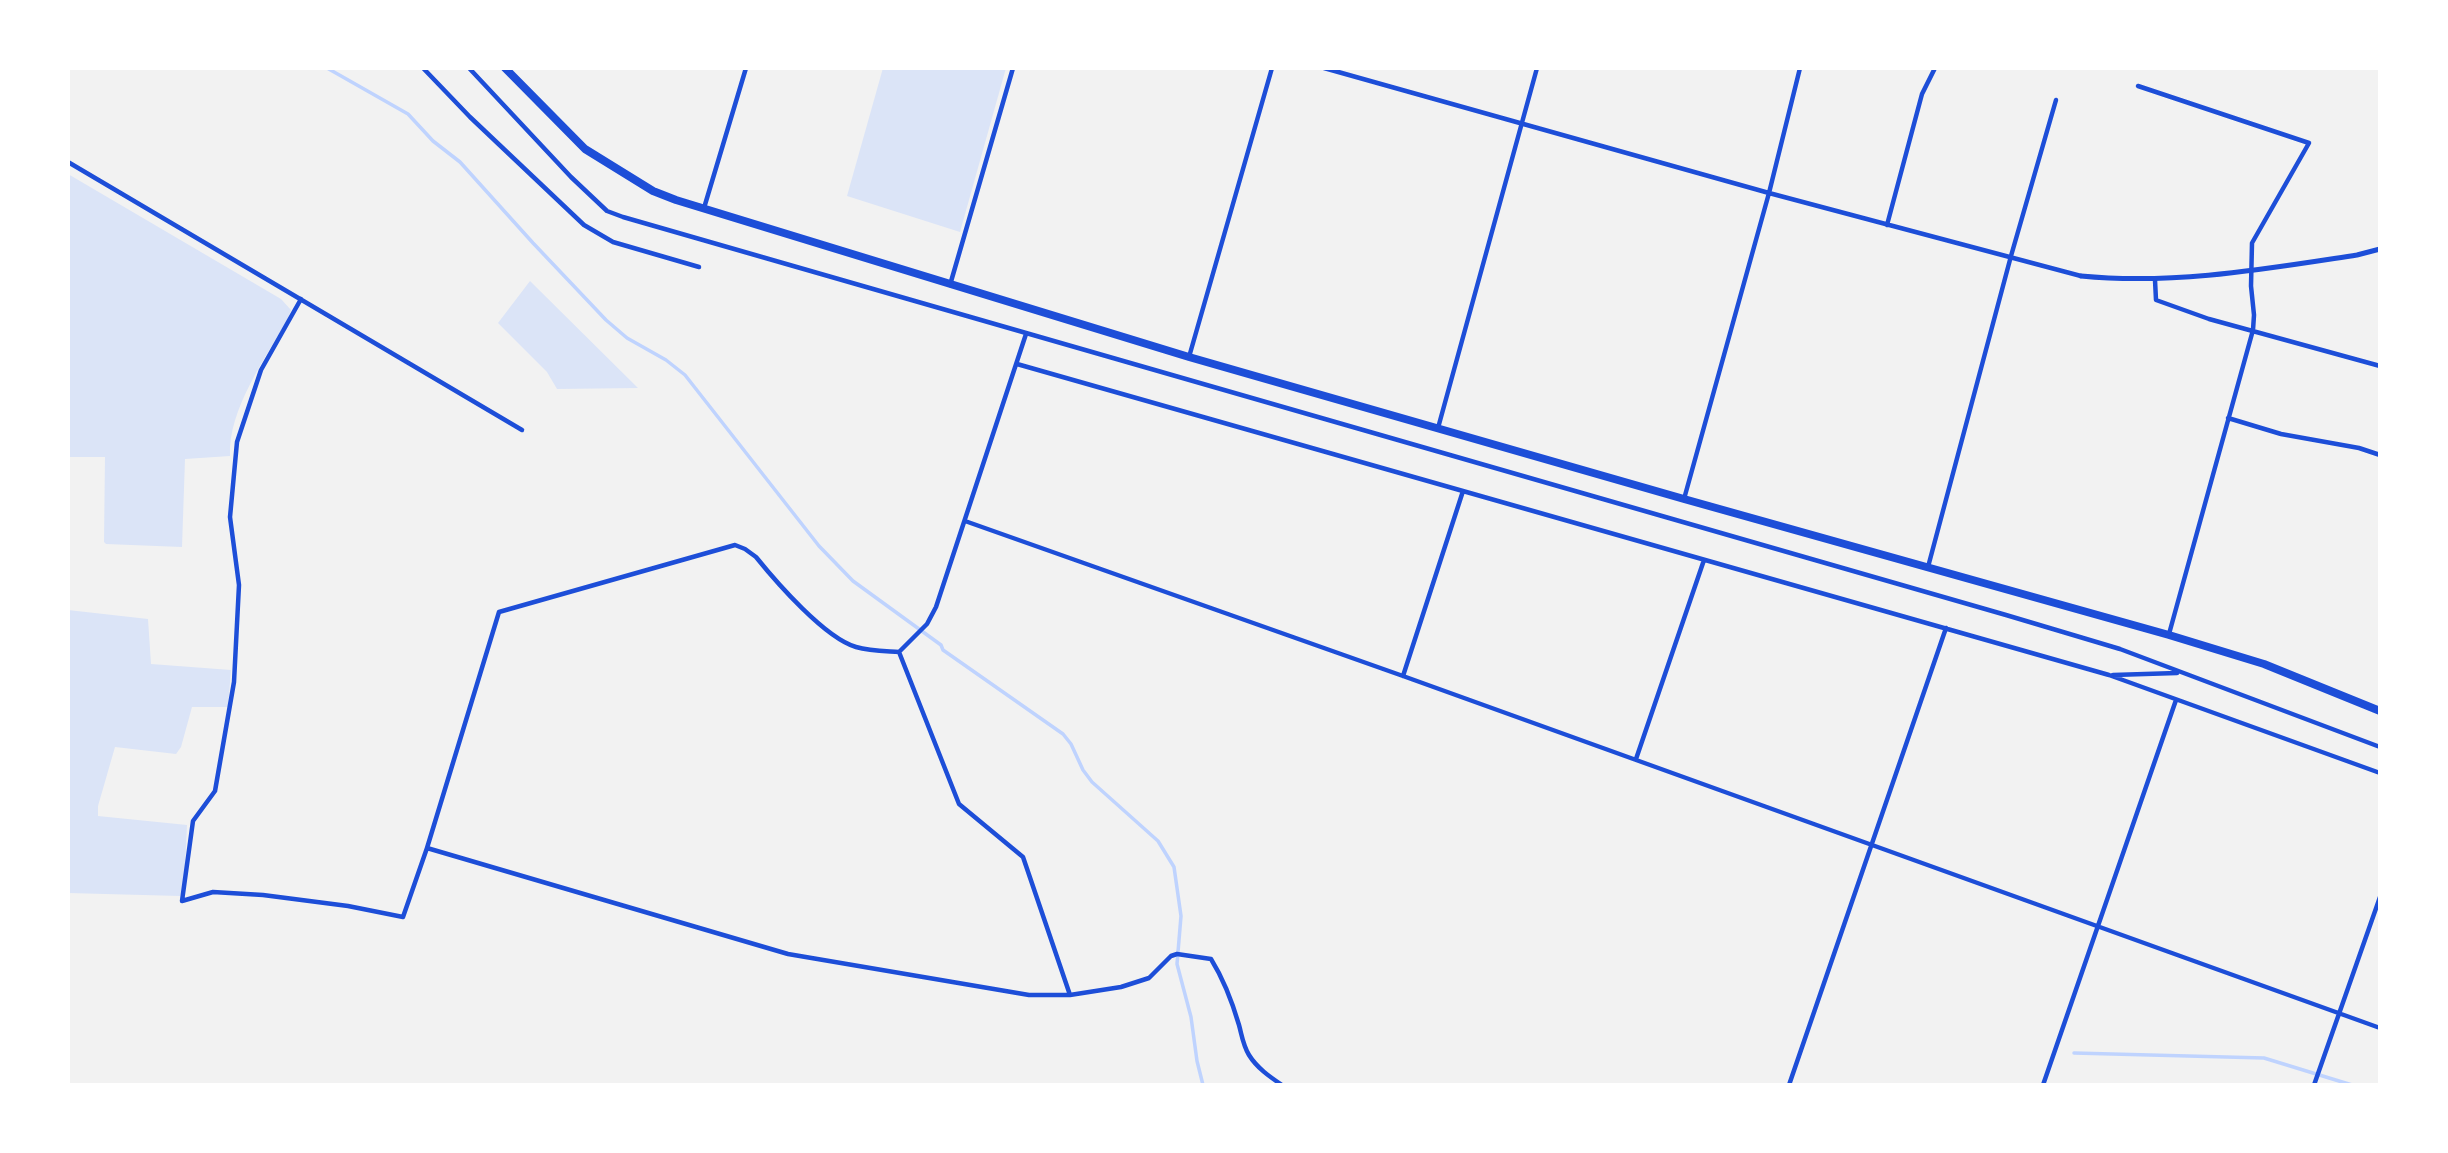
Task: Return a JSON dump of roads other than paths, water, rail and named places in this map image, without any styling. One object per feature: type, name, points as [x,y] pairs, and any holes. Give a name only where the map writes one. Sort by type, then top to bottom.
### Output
[{"type":"highway","points":[[505,68],[585,149],[653,191],[1189,357],[2169,635],[2264,664],[2380,711]]},
{"type":"street","points":[[423,68],[470,117],[584,225],[614,242],[699,267]]},
{"type":"street","points":[[469,68],[571,177],[607,211],[2120,649],[2380,747]]},
{"type":"street","points":[[704,208],[746,68]]},
{"type":"street","points":[[950,285],[1013,68]]},
{"type":"street","points":[[1189,357],[1272,68]]},
{"type":"street","points":[[1324,68],[1769,193],[2081,276],[2155,280],[2251,270],[2357,255],[2380,249]]},
{"type":"street","points":[[1438,429],[1537,68]]},
{"type":"street","points":[[1684,499],[1769,193],[1800,68]]},
{"type":"street","points":[[1887,225],[1922,94],[1936,68]]},
{"type":"street","points":[[2138,86],[2308,143],[2252,243],[2253,330],[2169,635]]},
{"type":"street","points":[[1928,568],[2011,256],[2056,100]]},
{"type":"street","points":[[68,162],[522,430]]},
{"type":"street","points":[[2155,280],[2156,300],[2209,318],[2380,366]]},
{"type":"street","points":[[301,299],[261,370],[237,442],[230,517],[239,584],[234,682],[215,791],[193,821],[182,901],[214,892],[262,895],[348,906],[403,917],[427,848],[499,612],[736,545],[756,557],[813,618],[840,639],[855,647],[900,652]]},
{"type":"street","points":[[900,652],[927,624],[936,607],[1026,334]]},
{"type":"street","points":[[1017,364],[2109,676],[2380,773]]},
{"type":"street","points":[[2228,418],[2281,434],[2359,448],[2380,455]]},
{"type":"street","points":[[1403,676],[1463,491]]},
{"type":"street","points":[[965,521],[1636,759],[2380,1028]]},
{"type":"street","points":[[1636,759],[1704,560]]},
{"type":"street","points":[[1789,1085],[1946,628]]},
{"type":"street","points":[[900,652],[959,804],[1023,857],[1070,995]]},
{"type":"street","points":[[2109,676],[2182,673]]},
{"type":"street","points":[[2043,1085],[2176,700]]},
{"type":"street","points":[[427,848],[788,954],[1029,995],[1070,995],[1121,987],[1149,978],[1171,956],[1177,954],[1211,959],[1224,981],[1240,1027],[1241,1041],[1251,1058],[1282,1085]]},
{"type":"street","points":[[2314,1085],[2380,897]]},
{"type":"waterway","points":[[327,68],[408,114],[433,141],[460,162],[606,320],[627,338],[666,360],[685,375],[819,546],[853,581],[941,645],[943,650],[1063,734],[1092,782],[1158,841],[1174,867],[1181,916],[1177,964],[1191,1017],[1203,1085]]},
{"type":"waterway","points":[[2052,68],[2062,68]]},
{"type":"waterway","points":[[2074,1053],[2264,1058],[2352,1085]]}]
